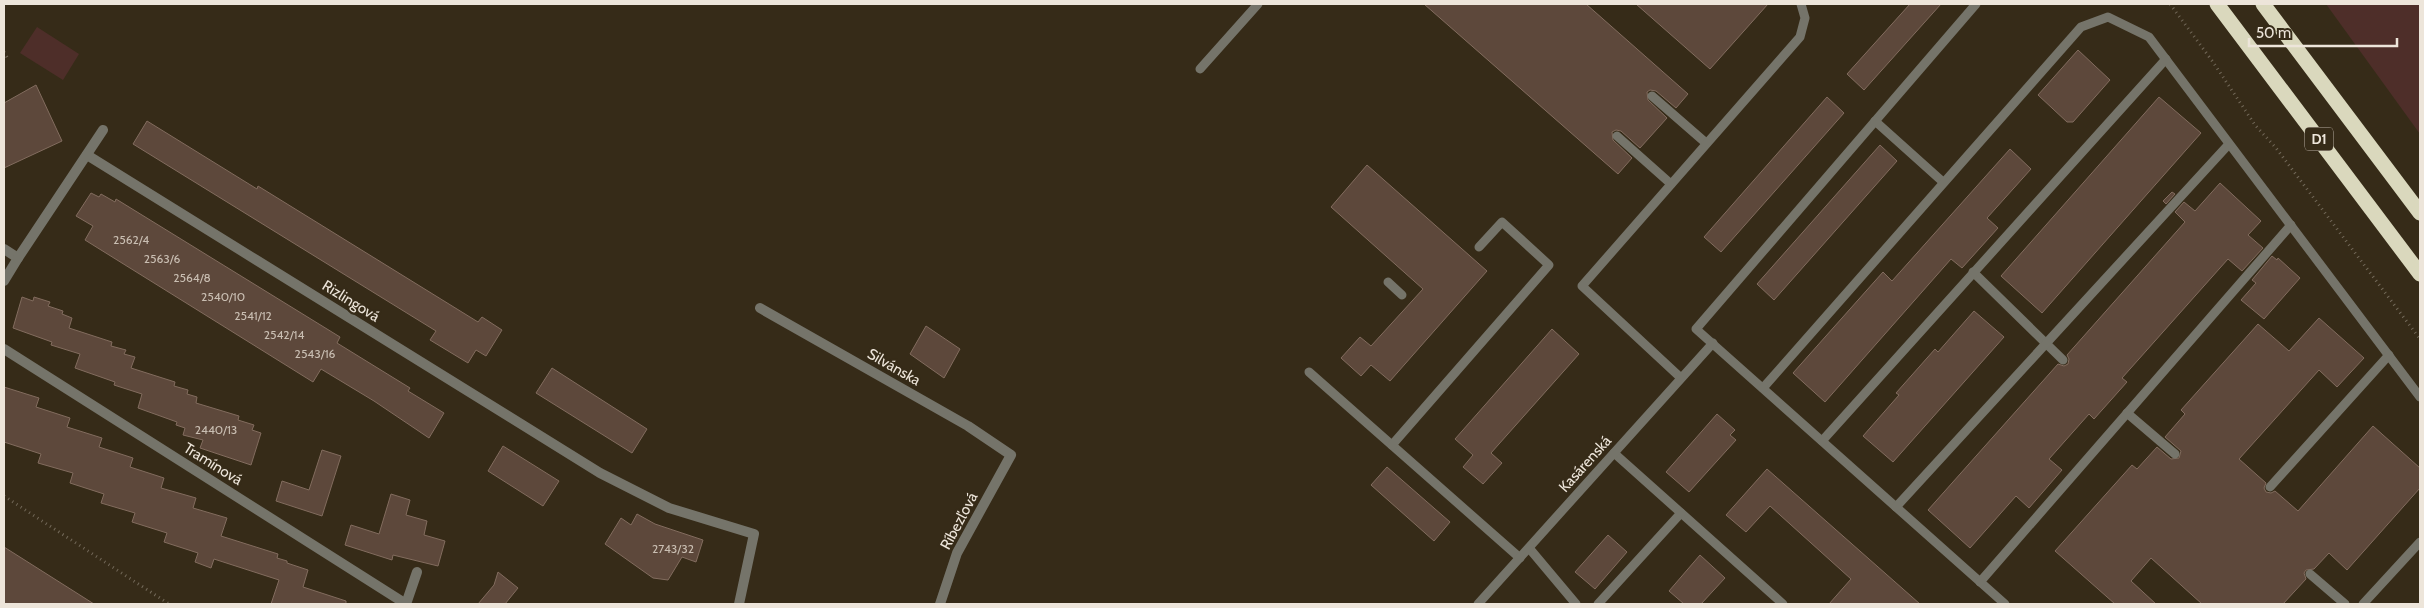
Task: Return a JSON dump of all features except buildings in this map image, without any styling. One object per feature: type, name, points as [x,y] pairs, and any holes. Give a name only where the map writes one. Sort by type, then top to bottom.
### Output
[{"type":"highway","name":"D1","points":[[2217,4],[2420,274]]},
{"type":"highway","name":"D1","points":[[2263,4],[2420,213]]},
{"type":"street","points":[[4,281],[103,130]]},
{"type":"street","name":"Rizlingová","points":[[87,155],[600,473],[668,508],[754,534],[739,604]]},
{"type":"street","points":[[4,250],[18,258]]},
{"type":"street","name":"Silvánska","points":[[760,308],[968,426],[1011,455]]},
{"type":"street","name":"Tramínová","points":[[4,349],[406,604],[417,572]]},
{"type":"street","name":"Ríbezľová","points":[[940,604],[957,553],[1011,455]]},
{"type":"lane","points":[[1200,69],[1258,4]]},
{"type":"lane","points":[[1682,378],[1582,286],[1800,37],[1805,18],[1801,4]]},
{"type":"lane","points":[[1976,4],[1696,329],[2005,604]]},
{"type":"lane","points":[[1763,388],[2081,27],[2108,17],[2150,37],[2420,397]]},
{"type":"lane","points":[[1822,441],[2166,59]]},
{"type":"lane","points":[[1652,96],[1706,143]]},
{"type":"lane","points":[[1875,121],[1943,182]]},
{"type":"lane","points":[[1617,136],[1671,184]]},
{"type":"lane","points":[[1896,507],[2230,144]]},
{"type":"lane","points":[[1392,445],[1549,265],[1502,222],[1479,247]]},
{"type":"lane","points":[[1980,582],[2291,225]]},
{"type":"lane","points":[[1973,272],[2062,360]]},
{"type":"lane","points":[[1388,282],[1402,295]]},
{"type":"lane","name":"Kasárenská","points":[[1478,604],[1713,343]]},
{"type":"lane","points":[[2270,487],[2389,355]]},
{"type":"lane","points":[[1309,372],[1520,558]]},
{"type":"lane","points":[[2127,413],[2175,454]]},
{"type":"lane","points":[[1614,453],[1783,604]]},
{"type":"lane","points":[[1598,604],[1681,513]]},
{"type":"lane","points":[[2362,604],[2420,542]]},
{"type":"lane","points":[[1529,548],[1576,604]]},
{"type":"lane","points":[[2310,574],[2345,604]]},
{"type":"path","points":[[2170,4],[2213,62],[2255,125],[2276,148],[2420,339]]},
{"type":"path","points":[[4,52],[8,58]]},
{"type":"path","points":[[4,496],[169,604]]},
{"type":"shaded area","points":[[2326,4],[2420,4],[2420,134]]},
{"type":"shaded area","points":[[37,27],[79,54],[63,80],[20,53]]}]
